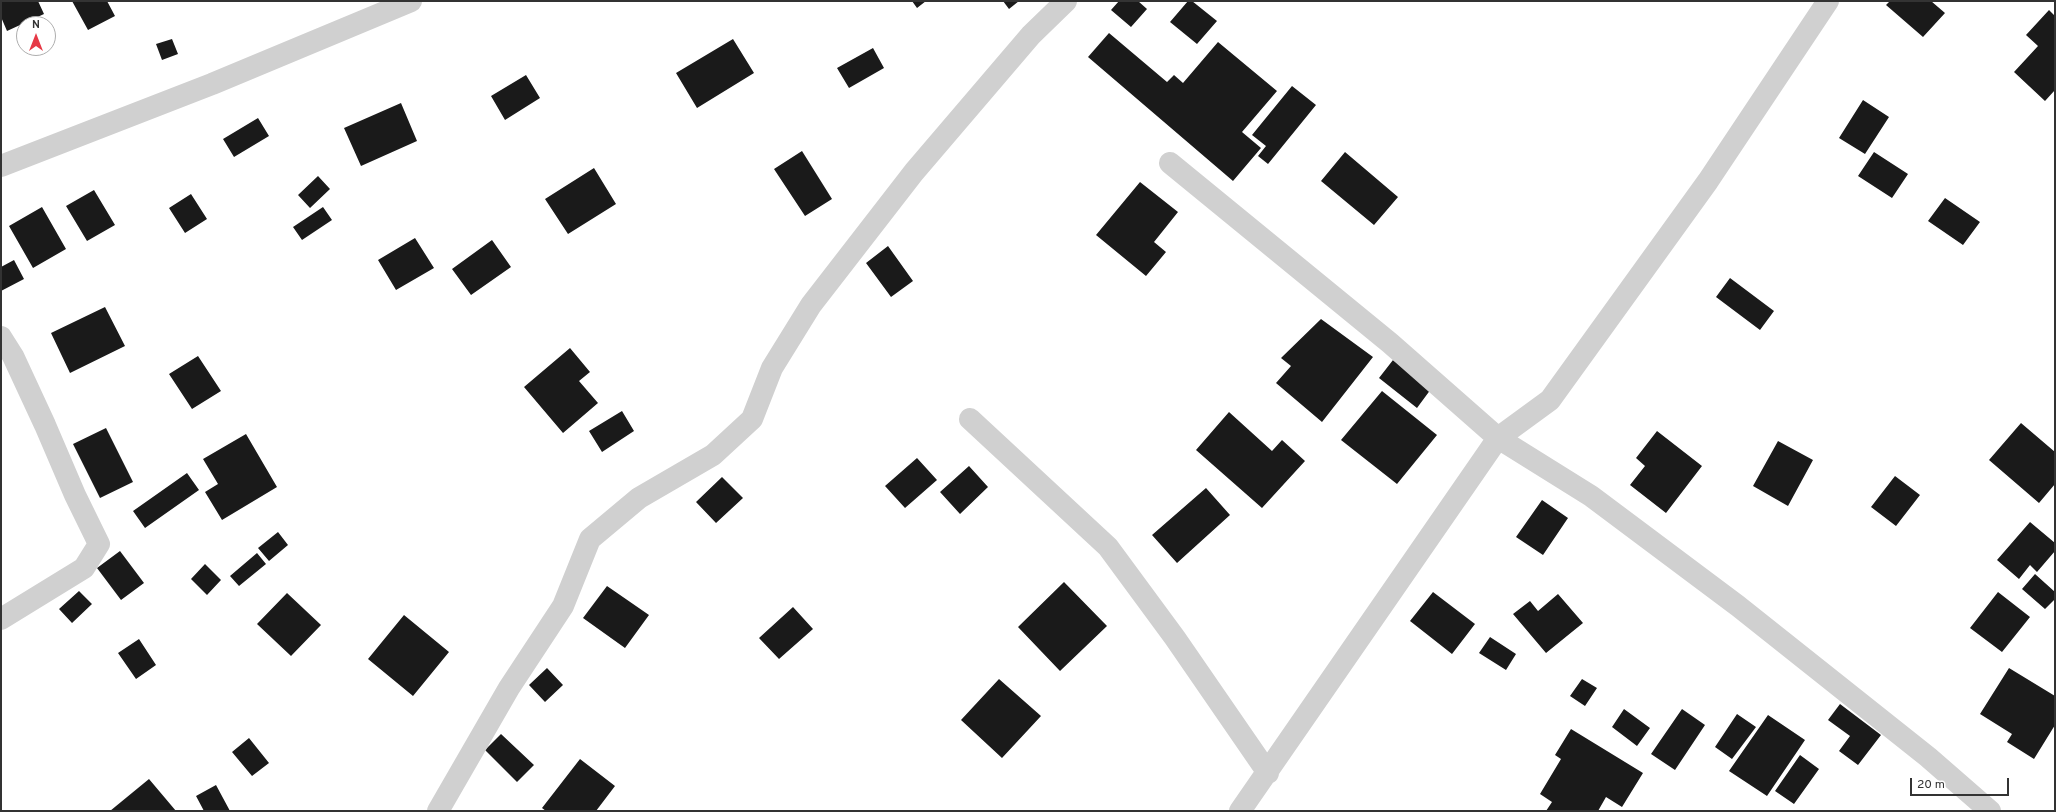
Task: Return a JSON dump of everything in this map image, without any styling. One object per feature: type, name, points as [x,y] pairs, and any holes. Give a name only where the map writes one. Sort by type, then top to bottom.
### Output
[{"type":"street","points":[[1,166],[212,84],[411,1]]},
{"type":"street","points":[[438,811],[509,688],[563,606],[590,539],[639,498],[713,455],[752,419],[772,368],[811,305],[914,172],[1031,35],[1066,1]]},
{"type":"street","points":[[1240,811],[1268,773],[1498,438],[1550,400],[1708,181],[1828,1]]},
{"type":"street","points":[[1170,164],[1390,343],[1498,438],[1591,496],[1738,606],[1928,757],[1990,811]]},
{"type":"street","points":[[1,337],[13,356],[45,425],[74,495],[99,544],[84,568],[1,619]]},
{"type":"street","points":[[970,419],[1108,547],[1175,638],[1268,773]]},
{"type":"building","points":[[38,1],[44,14],[40,16],[16,16],[16,27],[7,31],[1,17],[1,2]]},
{"type":"building","points":[[72,1],[107,1],[115,16],[88,30]]},
{"type":"building","points":[[912,1],[926,1],[917,8]]},
{"type":"building","points":[[1003,1],[1019,1],[1009,9]]},
{"type":"building","points":[[1119,1],[1138,1],[1147,9],[1131,27],[1111,10]]},
{"type":"building","points":[[1188,1],[1192,1],[1217,21],[1197,44],[1170,22]]},
{"type":"building","points":[[1890,1],[1931,1],[1945,13],[1923,37],[1886,5]]},
{"type":"building","points":[[2049,10],[2055,16],[2055,90],[2045,101],[2014,72],[2038,46],[2026,35]]},
{"type":"building","points":[[1109,33],[1167,82],[1174,75],[1183,83],[1218,42],[1277,91],[1242,132],[1261,148],[1233,181],[1088,57]]},
{"type":"building","points":[[172,39],[178,54],[162,60],[156,44]]},
{"type":"building","points":[[733,39],[754,73],[697,108],[676,73]]},
{"type":"building","points":[[873,48],[884,68],[849,88],[837,68]]},
{"type":"building","points":[[526,75],[540,98],[505,120],[491,96]]},
{"type":"building","points":[[1292,86],[1316,105],[1268,164],[1258,156],[1266,146],[1252,135]]},
{"type":"building","points":[[1863,100],[1889,117],[1865,154],[1839,138]]},
{"type":"building","points":[[401,103],[417,141],[361,166],[344,128]]},
{"type":"building","points":[[258,118],[269,136],[234,157],[223,139]]},
{"type":"building","points":[[802,151],[832,199],[805,216],[774,169]]},
{"type":"building","points":[[1345,152],[1398,197],[1374,225],[1321,181]]},
{"type":"building","points":[[1874,152],[1908,174],[1892,198],[1858,176]]},
{"type":"building","points":[[594,168],[616,204],[568,234],[545,199]]},
{"type":"building","points":[[318,176],[330,189],[310,208],[298,195]]},
{"type":"building","points":[[1140,182],[1178,212],[1154,242],[1166,252],[1146,276],[1096,235]]},
{"type":"building","points":[[94,190],[115,225],[87,241],[66,206]]},
{"type":"building","points":[[191,194],[207,219],[185,233],[169,208]]},
{"type":"building","points":[[1945,198],[1980,222],[1963,245],[1928,221]]},
{"type":"building","points":[[42,207],[66,249],[33,268],[9,226]]},
{"type":"building","points":[[323,207],[332,220],[302,240],[293,227]]},
{"type":"building","points":[[415,238],[434,268],[396,290],[378,260]]},
{"type":"building","points":[[492,240],[511,267],[471,295],[452,269]]},
{"type":"building","points":[[888,246],[913,281],[891,297],[866,263]]},
{"type":"building","points":[[14,260],[24,279],[1,291],[1,267]]},
{"type":"building","points":[[1730,278],[1774,311],[1760,330],[1716,297]]},
{"type":"building","points":[[105,307],[125,346],[70,373],[51,333]]},
{"type":"building","points":[[1321,319],[1373,357],[1322,422],[1276,383],[1291,366],[1281,358]]},
{"type":"building","points":[[570,348],[590,372],[579,381],[598,403],[563,433],[524,387]]},
{"type":"building","points":[[198,356],[221,391],[192,409],[169,374]]},
{"type":"building","points":[[1393,360],[1431,389],[1417,408],[1379,378]]},
{"type":"building","points":[[1382,391],[1437,435],[1397,484],[1341,440]]},
{"type":"building","points":[[622,411],[634,431],[602,452],[589,431]]},
{"type":"building","points":[[1229,412],[1272,451],[1282,440],[1305,461],[1262,508],[1196,450]]},
{"type":"building","points":[[2021,423],[2055,452],[2055,484],[2039,503],[1989,460]]},
{"type":"building","points":[[106,428],[133,482],[100,498],[73,444]]},
{"type":"building","points":[[1657,431],[1702,466],[1666,513],[1630,485],[1645,466],[1636,458]]},
{"type":"building","points":[[246,434],[277,487],[222,520],[205,492],[218,484],[203,459]]},
{"type":"building","points":[[1778,441],[1813,460],[1788,506],[1753,486]]},
{"type":"building","points":[[917,458],[937,480],[905,508],[885,486]]},
{"type":"building","points":[[969,466],[988,487],[960,514],[940,492]]},
{"type":"building","points":[[187,473],[199,490],[145,528],[133,511]]},
{"type":"building","points":[[1895,476],[1920,495],[1896,526],[1871,507]]},
{"type":"building","points":[[722,477],[743,498],[716,523],[696,502]]},
{"type":"building","points":[[1206,488],[1230,515],[1177,563],[1152,535]]},
{"type":"building","points":[[1542,500],[1568,518],[1543,555],[1516,537]]},
{"type":"building","points":[[2030,522],[2055,543],[2055,551],[2037,572],[2030,565],[2019,579],[1997,560]]},
{"type":"building","points":[[278,532],[288,545],[269,561],[258,548]]},
{"type":"building","points":[[120,551],[144,583],[121,600],[97,568]]},
{"type":"building","points":[[257,553],[266,564],[239,586],[230,576]]},
{"type":"building","points":[[205,564],[221,580],[207,595],[191,579]]},
{"type":"building","points":[[2035,574],[2055,592],[2055,599],[2045,609],[2022,589]]},
{"type":"building","points":[[1064,582],[1107,626],[1060,671],[1018,627]]},
{"type":"building","points":[[607,586],[649,615],[625,648],[583,618]]},
{"type":"building","points":[[79,591],[92,604],[72,623],[59,609]]},
{"type":"building","points":[[1433,592],[1475,624],[1452,654],[1410,621]]},
{"type":"building","points":[[1998,592],[2030,617],[2002,652],[1970,628]]},
{"type":"building","points":[[287,593],[321,625],[291,656],[257,624]]},
{"type":"building","points":[[1558,594],[1583,623],[1546,653],[1513,614],[1530,601],[1538,611]]},
{"type":"building","points":[[793,607],[813,629],[779,659],[759,638]]},
{"type":"building","points":[[404,615],[449,652],[413,696],[368,659]]},
{"type":"building","points":[[1490,637],[1516,654],[1506,670],[1479,653]]},
{"type":"building","points":[[139,639],[156,665],[136,679],[118,653]]},
{"type":"building","points":[[547,668],[563,685],[545,702],[529,685]]},
{"type":"building","points":[[2009,668],[2055,696],[2055,725],[2034,759],[2007,742],[2012,734],[1980,714]]},
{"type":"building","points":[[999,679],[1041,716],[1002,758],[961,720]]},
{"type":"building","points":[[1582,679],[1597,688],[1585,706],[1570,696]]},
{"type":"building","points":[[1840,704],[1881,735],[1858,765],[1839,751],[1850,736],[1828,720]]},
{"type":"building","points":[[1624,709],[1650,728],[1637,746],[1612,727]]},
{"type":"building","points":[[1682,709],[1705,725],[1675,770],[1651,754]]},
{"type":"building","points":[[1737,714],[1756,727],[1732,759],[1715,747]]},
{"type":"building","points":[[1768,715],[1805,740],[1767,796],[1729,771]]},
{"type":"building","points":[[1571,729],[1643,773],[1622,807],[1606,797],[1598,811],[1546,811],[1552,802],[1540,794],[1561,759],[1555,755]]},
{"type":"building","points":[[501,734],[534,765],[517,782],[485,750]]},
{"type":"building","points":[[249,738],[269,763],[252,776],[232,752]]},
{"type":"building","points":[[1800,755],[1819,769],[1794,804],[1775,791]]},
{"type":"building","points":[[580,759],[615,786],[596,811],[546,811],[542,808]]},
{"type":"building","points":[[149,779],[176,811],[110,811]]},
{"type":"building","points":[[216,785],[230,811],[204,811],[196,796]]}]
